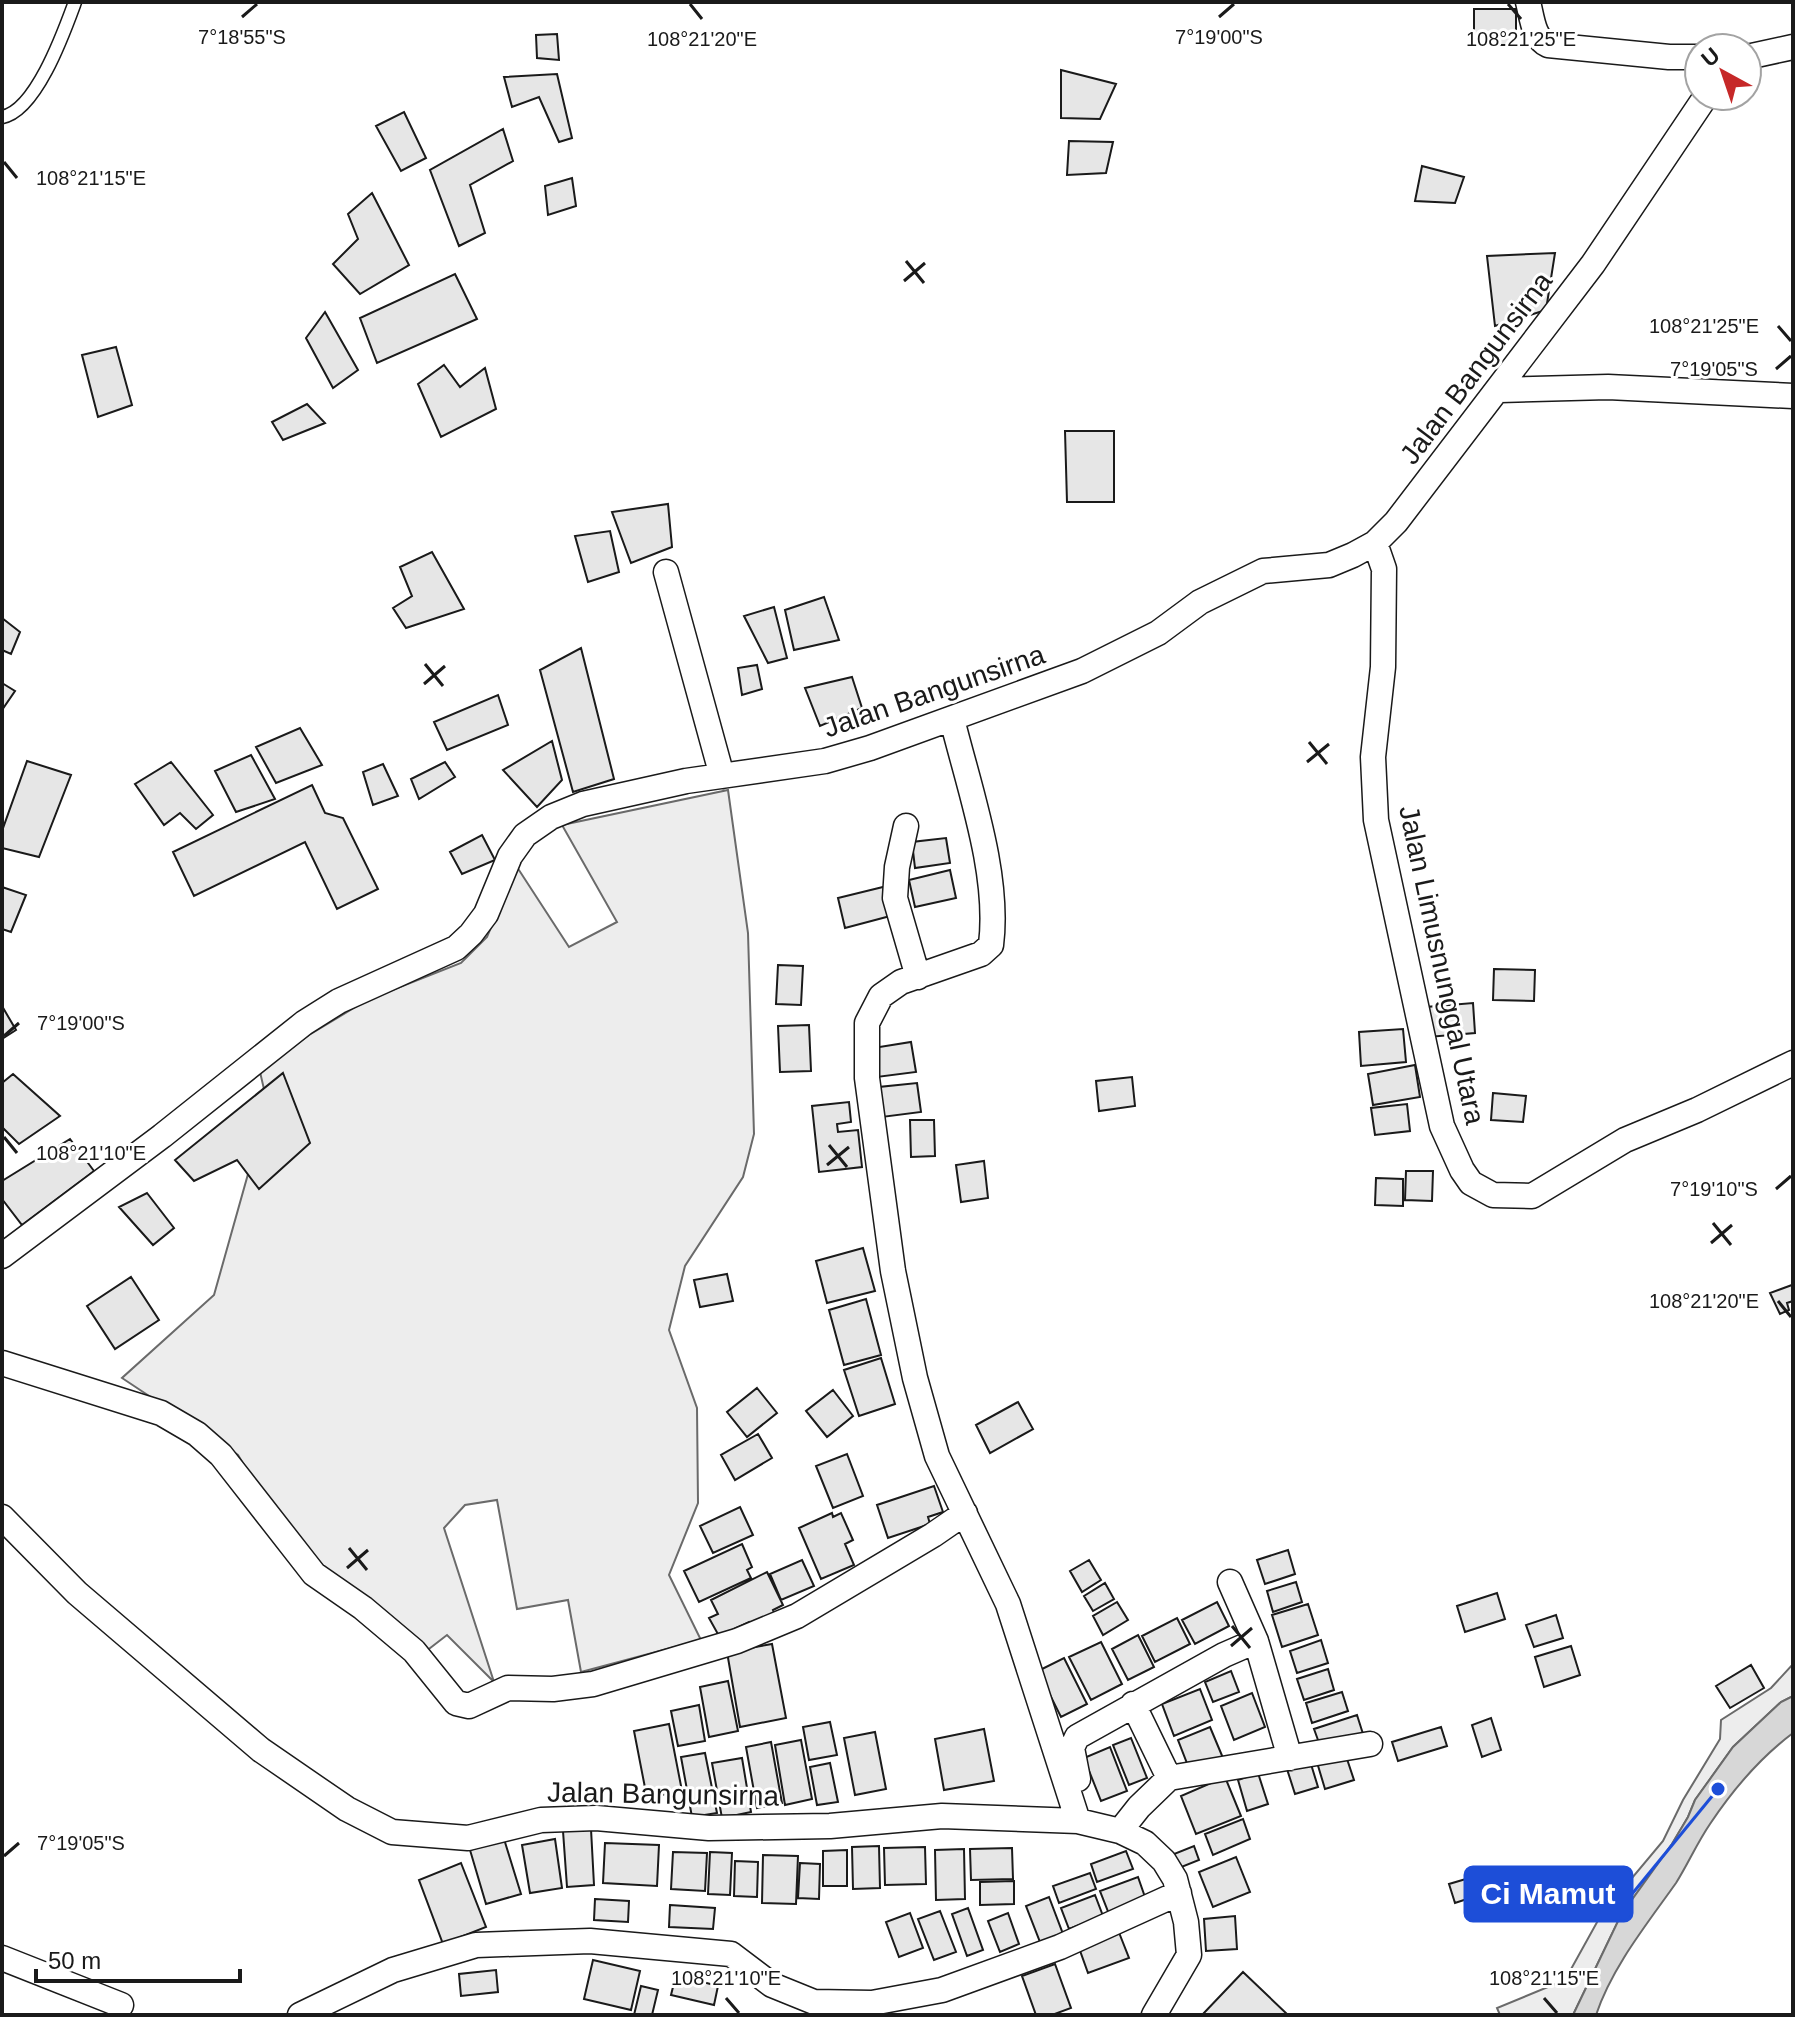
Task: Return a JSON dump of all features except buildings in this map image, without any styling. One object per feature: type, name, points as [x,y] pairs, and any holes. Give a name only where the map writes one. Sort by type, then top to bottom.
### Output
[{"type":"street","points":[[1528,2],[1539,39],[1548,45],[1683,57]]},
{"type":"street","points":[[1763,54],[1793,47]]},
{"type":"street","name":"Jalan Bangunsirna","points":[[2,1256],[162,1136],[304,1023],[339,1001],[456,948],[486,914],[510,856],[525,835],[551,817],[583,804],[686,781],[825,761],[870,748],[1082,671],[1158,633],[1200,602],[1253,575],[1283,568],[1329,565],[1375,543],[1396,522],[1500,390],[1593,264],[1695,112]]},
{"type":"street","points":[[1500,390],[1608,387],[1793,396]]},
{"type":"street","name":"Jalan Limusnunggal Utara","points":[[1375,543],[1384,569],[1383,667],[1373,757],[1376,820],[1442,1126],[1471,1183],[1493,1195],[1515,1198],[1532,1196],[1625,1140],[1697,1110],[1793,1063]]},
{"type":"street","points":[[666,572],[722,776]]},
{"type":"street","points":[[952,719],[990,875],[992,939],[989,948],[981,954],[888,989],[871,1011],[867,1023],[867,1078],[893,1271],[915,1378],[937,1456],[1008,1604],[1085,1823]]},
{"type":"street","points":[[906,826],[897,867],[895,898],[918,977]]},
{"type":"street","points":[[2,1363],[161,1413],[197,1434],[221,1455],[314,1574],[363,1608],[414,1651],[461,1706],[469,1706],[508,1688],[553,1689],[593,1684],[737,1641],[797,1616],[965,1513]]},
{"type":"street","name":"Jalan Bangunsirna","points":[[2,1517],[77,1593],[261,1750],[347,1809],[392,1832],[468,1838],[541,1820],[596,1818],[709,1828],[830,1826],[942,1816],[1085,1823],[1120,1831],[1145,1843],[1164,1861],[1179,1893],[1186,1922],[1189,1955],[1154,2015]]},
{"type":"street","points":[[1230,1582],[1256,1641],[1290,1758]]},
{"type":"street","points":[[1085,1823],[1073,1761],[1072,1748],[1077,1737],[1133,1704],[1256,1641]]},
{"type":"street","points":[[1133,1704],[1169,1778]]},
{"type":"street","points":[[1120,1831],[1169,1778],[1370,1744]]},
{"type":"street","points":[[300,2015],[393,1970],[476,1945],[590,1941],[731,1954],[772,1985],[814,2002],[872,2003],[942,1990],[1060,1947],[1179,1893]]},
{"type":"street","points":[[2,1958],[121,2005]]},
{"type":"lane","points":[[2,117],[21,107],[52,60],[75,2]]},
{"type":"shaded area","points":[[728,790],[748,933],[754,1134],[743,1177],[685,1266],[669,1330],[697,1408],[698,1503],[669,1575],[701,1640],[581,1672],[568,1600],[517,1609],[497,1500],[465,1505],[444,1528],[494,1682],[447,1635],[425,1652],[324,1567],[259,1490],[238,1455],[122,1378],[214,1295],[250,1167],[279,1154],[260,1072],[309,1035],[367,1000],[461,963],[487,937],[517,867],[569,947],[617,922],[562,825]]},
{"type":"shaded area","points":[[1793,1664],[1793,1696],[1781,1702],[1733,1747],[1695,1800],[1672,1844],[1621,1915],[1573,2015],[1500,2015],[1497,2008],[1565,1980],[1601,1915],[1663,1841],[1683,1800],[1720,1739],[1721,1720],[1771,1688]]},
{"type":"shaded area","points":[[1793,1696],[1793,1733],[1758,1764],[1719,1812],[1676,1883],[1621,1963],[1596,2015],[1573,2015],[1621,1915],[1672,1844],[1695,1800],[1733,1747],[1781,1702]]},
{"type":"place","name":"Ci Mamut","points":[[1718,1789]]}]
